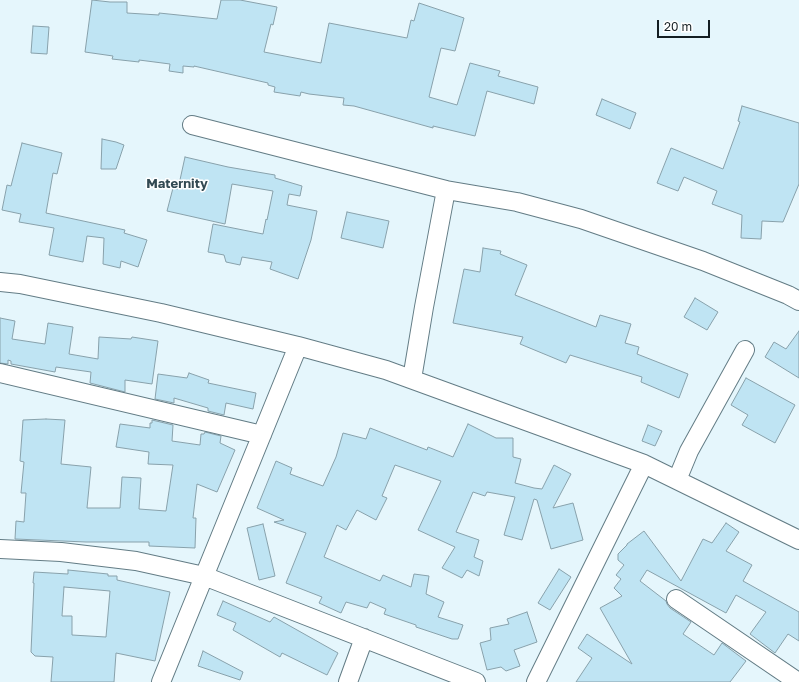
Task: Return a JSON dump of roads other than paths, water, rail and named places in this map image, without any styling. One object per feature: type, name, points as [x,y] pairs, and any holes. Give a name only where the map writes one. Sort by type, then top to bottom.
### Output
[{"type":"street","points":[[192,125],[446,190],[518,202],[581,219],[703,261],[788,295],[799,301]]},
{"type":"street","points":[[412,379],[446,190]]},
{"type":"street","points":[[0,282],[20,284],[153,311],[298,346],[386,370],[644,464],[799,540]]},
{"type":"street","points":[[161,682],[298,346]]},
{"type":"street","points":[[678,480],[689,451],[745,350]]},
{"type":"street","points":[[0,373],[262,435]]},
{"type":"street","points":[[536,682],[644,464]]},
{"type":"street","points":[[0,549],[62,552],[129,560],[204,576],[476,682]]},
{"type":"street","points":[[676,599],[798,682]]},
{"type":"street","points":[[348,682],[364,638]]},
{"type":"district","name":"Maternity","points":[[177,184]]}]
